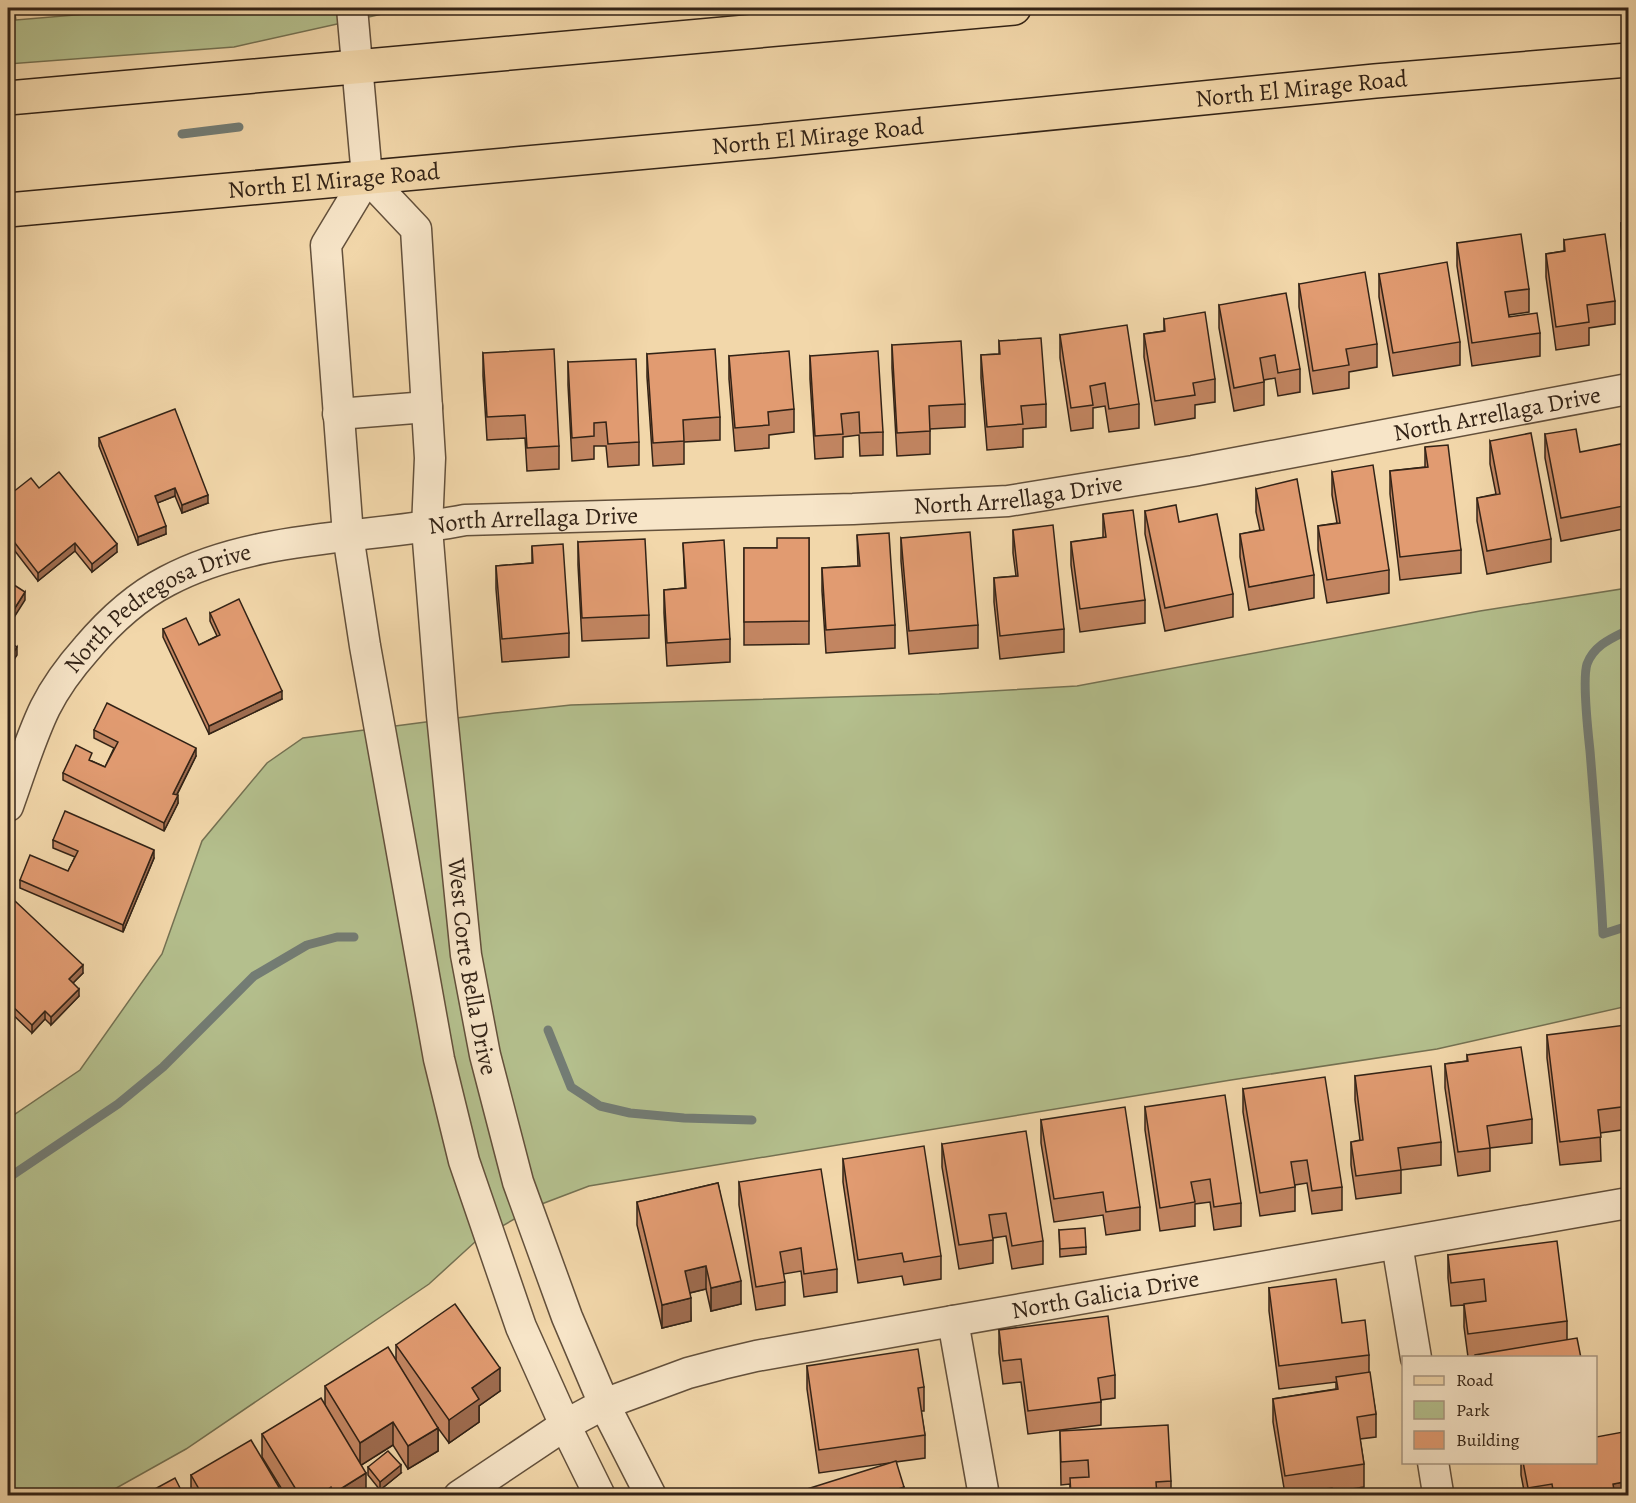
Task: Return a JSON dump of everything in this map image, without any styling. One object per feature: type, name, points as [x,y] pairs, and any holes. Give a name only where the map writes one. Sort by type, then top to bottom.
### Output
[{"type":"main road","points":[[8,98],[1014,8]]},
{"type":"main road","name":"North El Mirage Road","points":[[8,210],[769,141],[1363,82],[1629,60]]},
{"type":"street","points":[[352,8],[367,177]]},
{"type":"street","name":"West Corte Bella Drive","points":[[600,1496],[585,1414],[567,1317],[518,1182],[494,1098],[466,955],[445,738],[413,529],[430,458],[416,229],[367,177],[326,245],[338,414],[348,535],[365,646],[435,1036],[467,1172],[518,1317],[585,1414],[651,1496]]},
{"type":"street","name":"North Arrellaga Drive","points":[[413,529],[465,520],[853,509],[1008,501],[1193,471],[1629,390]]},
{"type":"street","points":[[338,414],[427,407]]},
{"type":"street","name":"North Pedregosa Drive","points":[[8,806],[45,708],[61,680],[97,635],[117,616],[165,582],[190,570],[260,550],[348,535],[413,529]]},
{"type":"street","name":"North Galicia Drive","points":[[459,1496],[585,1414],[688,1373],[744,1359],[953,1321],[1629,1203]]},
{"type":"street","points":[[1397,1244],[1416,1356]]},
{"type":"street","points":[[953,1321],[984,1496]]},
{"type":"street","points":[[1434,1464],[1442,1495]]},
{"type":"green space","points":[[8,8],[14,8],[16,20],[158,8],[409,8],[234,47],[8,64]]},
{"type":"green space","points":[[1628,588],[1628,1006],[1437,1049],[1231,1080],[589,1186],[539,1205],[476,1241],[429,1284],[186,1449],[104,1495],[8,1496],[8,1119],[80,1070],[162,954],[202,841],[267,763],[303,738],[571,705],[939,694],[1077,686],[1480,611]]},
{"type":"building","points":[[1629,222],[1629,283],[1621,223]]},
{"type":"building","points":[[1521,234],[1529,289],[1505,292],[1509,317],[1537,313],[1540,333],[1472,343],[1457,243]]},
{"type":"building","points":[[1605,234],[1615,301],[1587,305],[1589,322],[1556,327],[1546,254],[1565,251],[1564,240]]},
{"type":"building","points":[[1447,262],[1460,342],[1393,353],[1379,274]]},
{"type":"building","points":[[1365,272],[1377,344],[1346,349],[1349,365],[1313,371],[1299,284]]},
{"type":"building","points":[[1286,293],[1300,369],[1278,373],[1275,355],[1260,358],[1264,382],[1234,388],[1219,305]]},
{"type":"building","points":[[1205,312],[1215,379],[1193,383],[1195,395],[1155,401],[1144,334],[1165,331],[1164,319]]},
{"type":"building","points":[[1127,325],[1139,404],[1109,409],[1105,383],[1090,386],[1093,405],[1071,408],[1060,335]]},
{"type":"building","points":[[1041,338],[1046,404],[1021,406],[1023,424],[987,427],[981,355],[1000,354],[999,341]]},
{"type":"building","points":[[961,341],[965,404],[929,406],[930,431],[897,433],[892,345]]},
{"type":"building","points":[[554,349],[559,446],[527,448],[525,415],[487,417],[483,353]]},
{"type":"building","points":[[715,349],[720,417],[683,420],[684,441],[653,443],[647,354]]},
{"type":"building","points":[[789,351],[794,409],[768,412],[769,425],[735,428],[729,356]]},
{"type":"building","points":[[878,351],[883,432],[860,433],[859,412],[841,414],[843,434],[815,436],[810,356]]},
{"type":"building","points":[[636,359],[639,442],[608,444],[606,422],[594,423],[594,436],[572,438],[568,362]]},
{"type":"building","points":[[175,409],[208,495],[182,505],[175,488],[155,496],[166,526],[138,537],[99,438]]},
{"type":"building","points":[[1576,429],[1580,452],[1621,444],[1629,483],[1629,505],[1561,518],[1545,434]]},
{"type":"building","points":[[1531,433],[1551,539],[1487,551],[1477,498],[1500,494],[1490,441]]},
{"type":"building","points":[[1448,445],[1461,550],[1400,557],[1390,471],[1428,467],[1425,447]]},
{"type":"building","points":[[1373,465],[1389,570],[1327,580],[1318,526],[1340,523],[1332,472]]},
{"type":"building","points":[[59,472],[117,544],[92,564],[75,543],[38,573],[8,534],[8,512],[10,510],[8,496],[31,478],[39,488]]},
{"type":"building","points":[[1297,479],[1314,575],[1249,587],[1240,534],[1264,530],[1256,489]]},
{"type":"building","points":[[1176,505],[1179,522],[1217,514],[1233,594],[1165,608],[1145,511]]},
{"type":"building","points":[[1133,510],[1145,600],[1080,609],[1071,542],[1106,537],[1103,514]]},
{"type":"building","points":[[1053,525],[1064,629],[1000,636],[994,578],[1018,576],[1013,530]]},
{"type":"building","points":[[970,532],[978,625],[909,631],[901,538]]},
{"type":"building","points":[[889,533],[895,625],[826,630],[822,568],[860,566],[857,535]]},
{"type":"building","points":[[777,538],[809,538],[809,621],[744,622],[744,548],[777,548]]},
{"type":"building","points":[[645,539],[649,615],[582,618],[578,542]]},
{"type":"building","points":[[724,540],[730,639],[667,643],[664,590],[686,588],[683,543]]},
{"type":"building","points":[[563,544],[569,633],[502,639],[496,566],[533,563],[532,546]]},
{"type":"building","points":[[8,581],[25,592],[8,619]]},
{"type":"building","points":[[239,599],[282,691],[209,726],[163,629],[186,618],[199,645],[220,635],[210,613]]},
{"type":"building","points":[[8,641],[17,647],[8,661]]},
{"type":"building","points":[[107,703],[196,748],[173,794],[178,795],[164,823],[63,773],[76,745],[92,753],[89,760],[105,767],[118,742],[94,730]]},
{"type":"building","points":[[65,811],[154,850],[123,925],[20,880],[30,855],[68,871],[78,851],[53,840]]},
{"type":"building","points":[[15,901],[83,965],[69,979],[79,989],[51,1017],[45,1011],[32,1025],[8,1002],[8,948],[10,945],[8,942],[8,910]]},
{"type":"building","points":[[1626,1025],[1629,1041],[1629,1106],[1598,1110],[1601,1137],[1560,1142],[1547,1035]]},
{"type":"building","points":[[1521,1047],[1532,1119],[1487,1126],[1490,1148],[1458,1152],[1445,1064],[1468,1061],[1467,1055]]},
{"type":"building","points":[[1431,1066],[1441,1142],[1398,1148],[1401,1170],[1356,1176],[1351,1142],[1363,1140],[1355,1076]]},
{"type":"building","points":[[1325,1077],[1342,1187],[1312,1191],[1307,1160],[1291,1162],[1295,1187],[1260,1193],[1243,1089]]},
{"type":"building","points":[[1225,1095],[1241,1203],[1214,1207],[1210,1179],[1191,1182],[1195,1202],[1160,1208],[1145,1107]]},
{"type":"building","points":[[1125,1107],[1140,1207],[1106,1212],[1103,1192],[1054,1199],[1041,1120]]},
{"type":"building","points":[[1026,1131],[1043,1241],[1012,1246],[1006,1213],[989,1215],[993,1240],[959,1245],[942,1144]]},
{"type":"building","points":[[924,1146],[941,1256],[904,1262],[902,1253],[858,1260],[843,1159]]},
{"type":"building","points":[[821,1169],[837,1269],[804,1274],[801,1248],[780,1252],[785,1282],[756,1287],[739,1182]]},
{"type":"building","points":[[718,1183],[741,1281],[711,1288],[706,1266],[685,1271],[691,1298],[662,1305],[637,1202]]},
{"type":"building","points":[[1085,1228],[1086,1247],[1060,1249],[1059,1230]]},
{"type":"building","points":[[1557,1241],[1567,1321],[1468,1334],[1464,1304],[1486,1301],[1484,1279],[1451,1283],[1448,1255]]},
{"type":"building","points":[[1336,1279],[1342,1323],[1365,1320],[1369,1355],[1279,1366],[1269,1288]]},
{"type":"building","points":[[455,1304],[500,1368],[472,1388],[479,1399],[449,1420],[396,1345]]},
{"type":"building","points":[[1108,1316],[1115,1375],[1098,1378],[1101,1402],[1028,1411],[1021,1359],[1003,1361],[999,1330]]},
{"type":"building","points":[[1577,1338],[1581,1356],[1475,1356]]},
{"type":"building","points":[[388,1347],[438,1428],[408,1446],[393,1422],[360,1443],[325,1386]]},
{"type":"building","points":[[918,1349],[924,1387],[918,1388],[925,1435],[819,1450],[807,1366]]},
{"type":"building","points":[[1370,1372],[1376,1414],[1357,1417],[1364,1464],[1285,1476],[1273,1399],[1338,1389],[1336,1377]]},
{"type":"building","points":[[321,1398],[366,1473],[334,1493],[331,1487],[318,1496],[300,1496],[262,1434]]},
{"type":"building","points":[[1168,1425],[1171,1481],[1156,1482],[1157,1496],[1071,1496],[1070,1478],[1089,1477],[1088,1460],[1061,1462],[1060,1431]]},
{"type":"building","points":[[1623,1432],[1629,1461],[1629,1481],[1613,1484],[1615,1496],[1554,1496],[1552,1484],[1528,1488],[1523,1464],[1597,1464],[1597,1437]]},
{"type":"building","points":[[251,1440],[283,1494],[281,1496],[203,1496],[191,1475]]},
{"type":"building","points":[[388,1451],[401,1465],[380,1482],[368,1467]]},
{"type":"building","points":[[896,1461],[904,1487],[878,1496],[788,1495]]},
{"type":"building","points":[[175,1478],[184,1496],[142,1496]]},
{"type":"building","points":[[1332,1488],[1333,1496],[1271,1496]]},
{"type":"waterway","points":[[182,134],[239,127]]},
{"type":"waterway","points":[[1628,630],[1604,643],[1594,652],[1587,664],[1585,682],[1603,934],[1628,926]]},
{"type":"waterway","points":[[8,1178],[118,1104],[163,1067],[254,976],[307,945],[337,937],[354,937]]},
{"type":"waterway","points":[[548,1030],[571,1087],[600,1106],[630,1113],[684,1118],[752,1120]]}]
